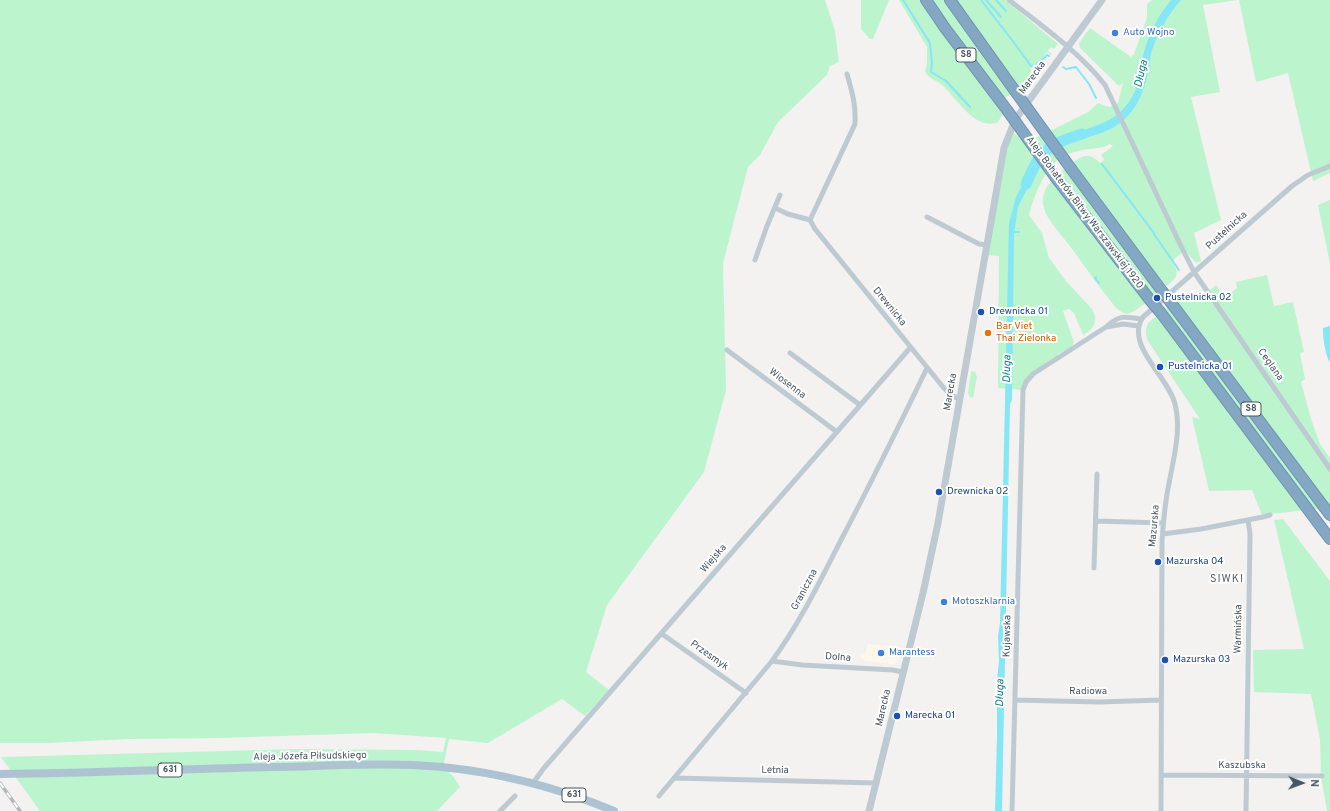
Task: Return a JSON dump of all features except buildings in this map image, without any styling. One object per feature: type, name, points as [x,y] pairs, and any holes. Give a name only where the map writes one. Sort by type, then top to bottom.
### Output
[{"type":"highway","name":"Aleja Bohaterów Bitwy Warszawskiej 1920","points":[[926,0],[1056,178],[1161,313],[1330,539]]},
{"type":"highway","name":"Aleja Bohaterów Bitwy Warszawskiej 1920","points":[[950,0],[1072,170],[1330,515]]},
{"type":"main road","name":"Aleja Józefa Piłsudskiego","points":[[0,774],[357,766],[442,767],[489,773],[533,783],[589,800],[614,811]]},
{"type":"street","name":"Ceglana","points":[[1009,0],[1068,46],[1092,68],[1105,85],[1194,272],[1330,469]]},
{"type":"street","name":"Marecka","points":[[869,811],[938,523],[953,446],[1001,161],[1010,131],[1025,106],[1102,0]]},
{"type":"street","points":[[775,208],[788,214],[810,220],[855,124],[856,109],[847,74]]},
{"type":"street","name":"Pustelnicka","points":[[1141,319],[1300,179],[1330,166]]},
{"type":"street","points":[[755,260],[780,195]]},
{"type":"street","points":[[927,217],[979,244],[987,245]]},
{"type":"street","name":"Drewnicka","points":[[810,220],[815,229],[910,348],[946,391],[960,400]]},
{"type":"street","points":[[1121,317],[1141,319],[1139,326],[1123,324],[1106,327],[1114,320],[1121,317]]},
{"type":"street","name":"Mazurska","points":[[1139,326],[1138,335],[1140,345],[1171,391],[1178,417],[1178,429],[1163,524],[1161,811]]},
{"type":"street","name":"Kujawska","points":[[1012,811],[1023,390],[1026,382],[1033,374],[1106,327]]},
{"type":"street","name":"Wiejska","points":[[533,783],[910,348]]},
{"type":"street","name":"Wiosenna","points":[[727,350],[837,432]]},
{"type":"street","points":[[790,353],[860,405]]},
{"type":"street","name":"Graniczna","points":[[659,796],[746,693],[786,642],[810,601],[927,368]]},
{"type":"street","points":[[1094,568],[1096,474]]},
{"type":"street","points":[[1163,534],[1201,530],[1270,515]]},
{"type":"street","name":"Warmińska","points":[[1246,811],[1250,534],[1248,520]]},
{"type":"street","points":[[1096,521],[1163,524]]},
{"type":"street","name":"Przesmyk","points":[[662,634],[746,693]]},
{"type":"street","name":"Dolna","points":[[772,661],[802,665],[893,670],[902,672]]},
{"type":"street","name":"Radiowa","points":[[1015,700],[1099,702],[1161,700]]},
{"type":"street","name":"Kaszubska","points":[[1161,775],[1322,776]]},
{"type":"street","name":"Letnia","points":[[674,778],[876,782]]},
{"type":"street","points":[[500,811],[515,796]]},
{"type":"shaded area","points":[[868,644],[901,647],[899,659],[893,664],[866,661],[860,656],[865,654]]},
{"type":"green space","points":[[0,0],[825,0],[835,31],[839,62],[830,66],[827,75],[778,122],[760,155],[748,167],[723,263],[726,390],[704,472],[607,605],[586,672],[609,690],[585,716],[562,699],[488,743],[449,739],[443,767],[453,776],[460,787],[437,811],[40,811],[1,757],[298,749],[416,750],[443,752],[446,738],[373,733],[220,738],[129,739],[49,743],[0,743]]},
{"type":"green space","points":[[861,0],[889,0],[873,39],[870,39],[861,29]]},
{"type":"green space","points":[[899,0],[1005,0],[1058,44],[1054,49],[1051,47],[1048,51],[1052,54],[1051,55],[1047,52],[1040,60],[1042,63],[1037,68],[1033,69],[1030,67],[1031,73],[1028,82],[1005,98],[1010,105],[997,123],[988,124],[981,122],[966,112],[942,85],[925,72],[927,47]]},
{"type":"green space","points":[[1152,0],[1238,0],[1203,5],[1220,92],[1191,97],[1221,220],[1194,233],[1201,261],[1196,263],[1185,250],[1172,261],[1177,272],[1174,279],[1163,290],[1140,308],[1130,313],[1124,313],[1116,308],[1054,226],[1046,214],[1043,203],[1044,193],[1050,183],[1064,169],[1084,156],[1090,156],[1100,163],[1104,160],[1101,155],[1113,146],[1110,144],[1101,148],[1086,149],[1061,157],[1050,168],[1042,180],[1029,215],[1042,233],[1049,258],[1066,281],[1092,309],[1095,321],[1093,327],[1083,335],[1074,313],[1069,309],[1063,311],[1074,342],[1071,348],[1058,354],[1053,361],[1033,374],[1023,390],[998,388],[999,256],[985,255],[1010,131],[1028,142],[1088,112],[1098,103],[1109,107],[1118,103],[1123,83],[1119,86],[1080,48],[1079,43],[1090,28],[1131,57],[1134,54],[1147,18],[1147,4]]},
{"type":"green space","points":[[1239,0],[1330,0],[1330,173],[1313,181],[1288,73],[1256,82]]},
{"type":"green space","points":[[1330,200],[1330,264],[1318,205]]},
{"type":"green space","points":[[1267,275],[1274,306],[1293,302],[1304,352],[1300,353],[1305,379],[1301,382],[1311,419],[1320,444],[1330,458],[1330,512],[1316,509],[1262,515],[1252,490],[1209,491],[1192,417],[1200,419],[1146,336],[1146,329],[1149,322],[1185,294],[1193,294],[1199,299],[1216,285],[1225,297],[1237,288],[1236,282]]},
{"type":"green space","points":[[975,371],[977,377],[973,398],[970,397],[968,393],[971,372]]},
{"type":"green space","points":[[1283,519],[1330,581],[1330,811],[1327,811],[1321,776],[1320,739],[1311,694],[1254,692],[1253,650],[1304,649],[1274,520]]},
{"type":"water","points":[[1171,0],[1181,0],[1168,17],[1154,44],[1151,52],[1145,85],[1134,109],[1114,127],[1071,143],[1066,135],[1093,127],[1109,120],[1125,107],[1136,89],[1141,73],[1144,52],[1150,36],[1159,17]]},
{"type":"water","points":[[1031,167],[1035,173],[1018,207],[1014,233],[1012,400],[1010,404],[1002,811],[995,811],[1009,223],[1016,197]]},
{"type":"water","points":[[1330,326],[1330,363],[1323,337],[1323,328]]},
{"type":"waterway","points":[[903,0],[930,43],[932,63],[931,72],[946,81],[970,107]]},
{"type":"waterway","points":[[981,0],[1012,40]]},
{"type":"waterway","points":[[986,0],[1001,17]]},
{"type":"waterway","points":[[996,0],[1006,11]]},
{"type":"waterway","points":[[1012,40],[1031,66],[1036,65],[1047,55],[1049,56]]},
{"type":"waterway","points":[[1063,67],[1066,69],[1076,67],[1089,84],[1096,98]]},
{"type":"waterway","name":"Długa","points":[[1026,184],[1037,161],[1043,153],[1059,143],[1082,134]]},
{"type":"waterway","points":[[1102,164],[1154,233]]},
{"type":"waterway","name":"Długa","points":[[1012,232],[1019,232]]},
{"type":"waterway","points":[[1154,234],[1179,270]]},
{"type":"waterway","points":[[1096,277],[1095,278],[1099,283]]},
{"type":"railway","points":[[0,783],[20,811]]},
{"type":"place","name":"Auto Wojno","points":[[1115,33]]},
{"type":"place","name":"Pustelnicka 02","points":[[1157,298]]},
{"type":"place","name":"Drewnicka 01","points":[[981,312]]},
{"type":"place","name":"Bar Viet Thai Zielonka","points":[[988,333]]},
{"type":"place","name":"Pustelnicka 01","points":[[1160,367]]},
{"type":"place","name":"Drewnicka 02","points":[[939,492]]},
{"type":"place","name":"Mazurska 04","points":[[1158,562]]},
{"type":"place","name":"Motoszklarnia","points":[[944,602]]},
{"type":"place","name":"Marantess","points":[[881,653]]},
{"type":"place","name":"Mazurska 03","points":[[1165,660]]},
{"type":"place","name":"Marecka 01","points":[[897,716]]},
{"type":"district","name":"SIWKI","points":[[1227,580]]}]
